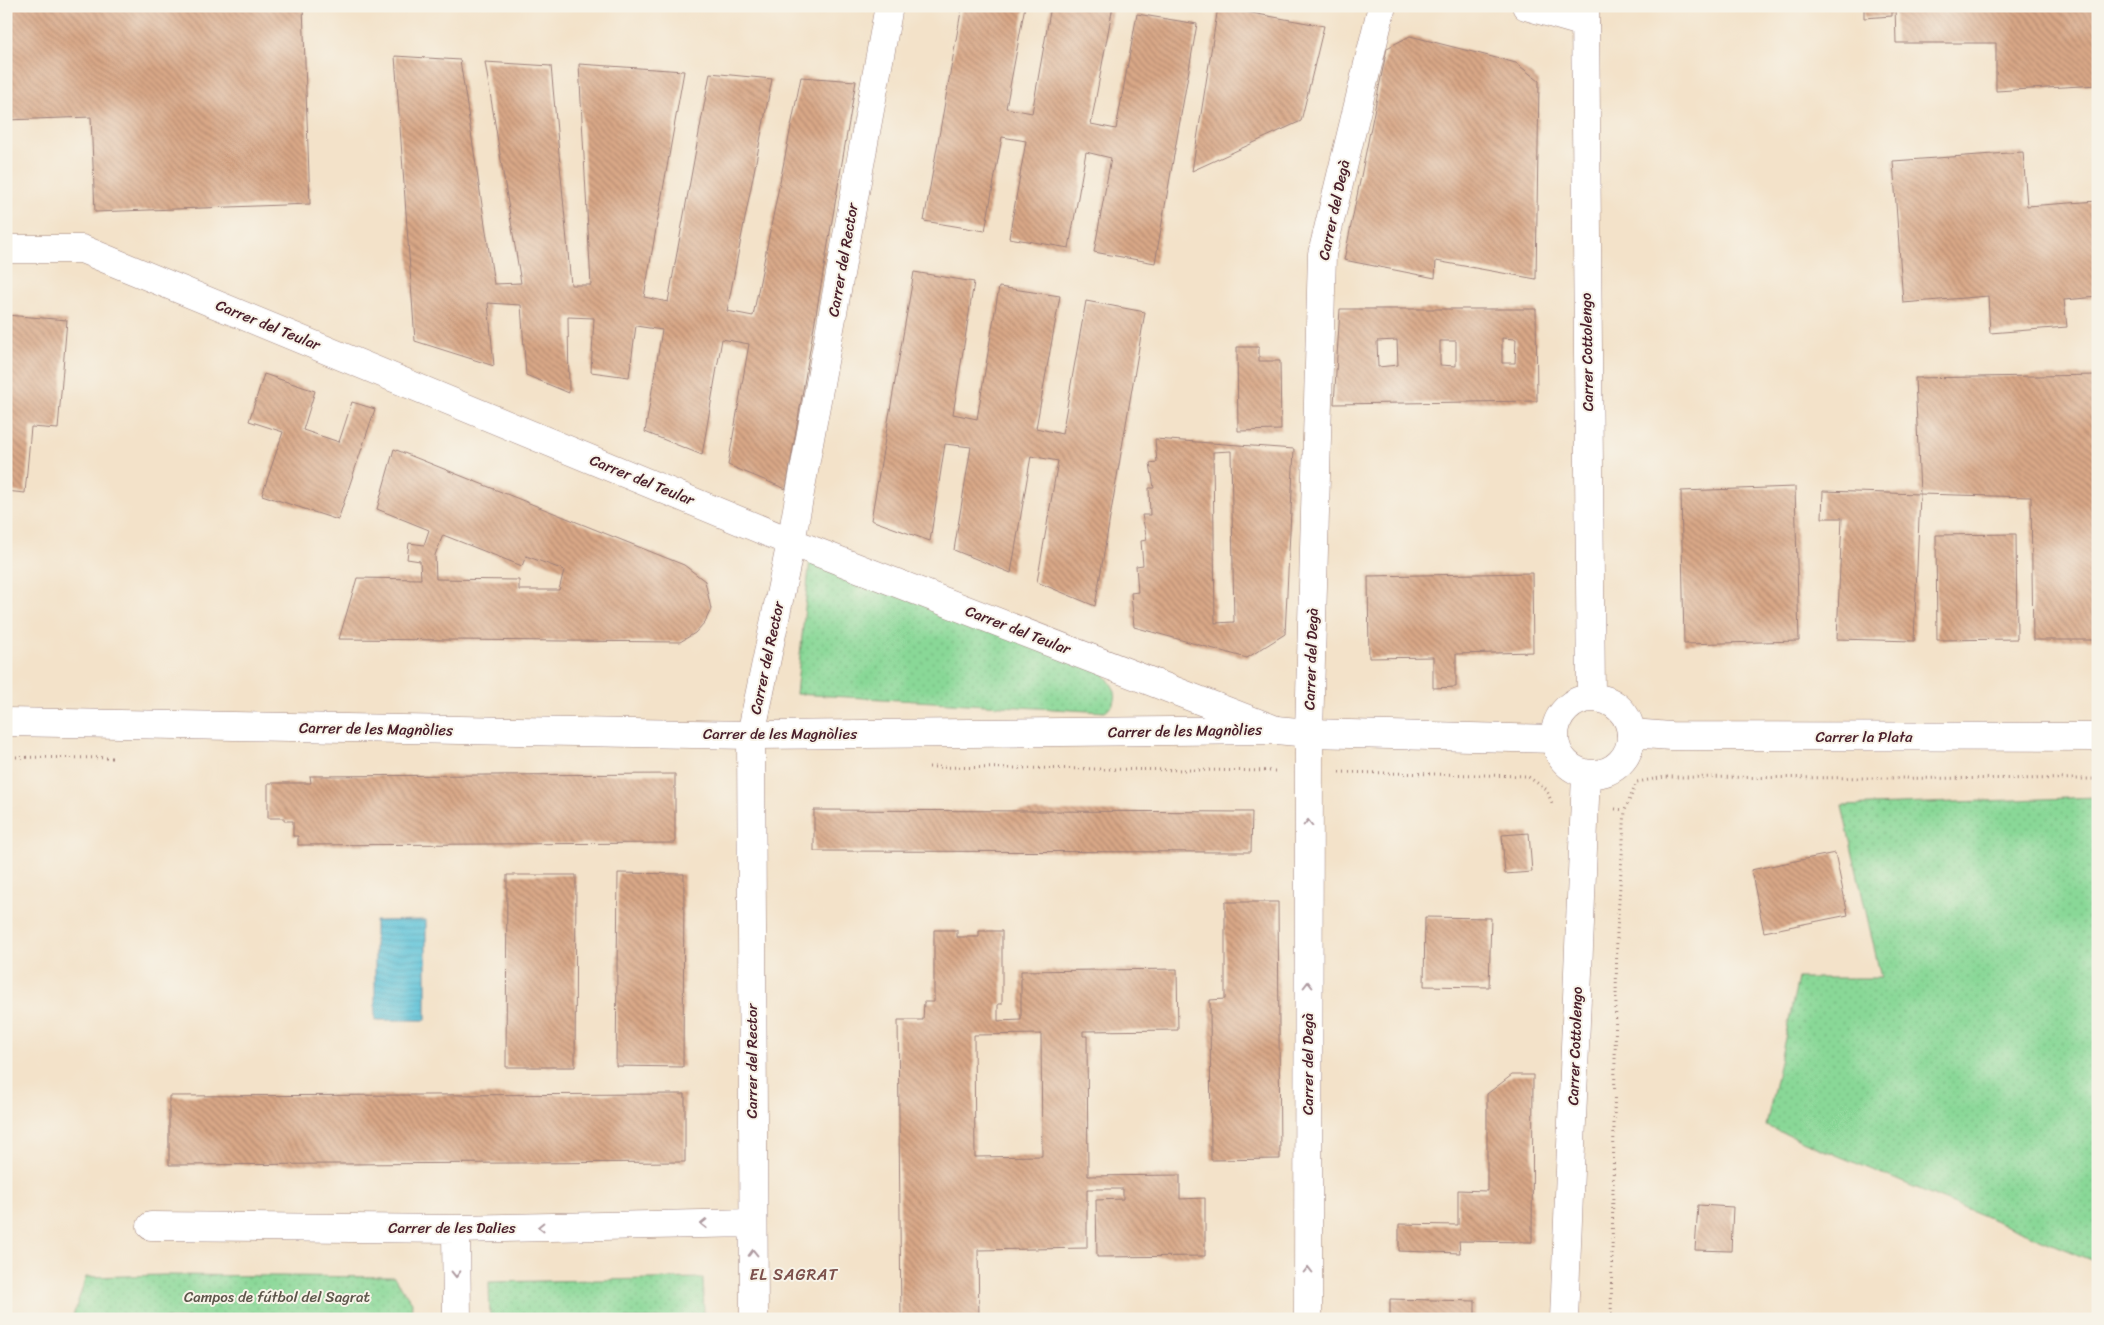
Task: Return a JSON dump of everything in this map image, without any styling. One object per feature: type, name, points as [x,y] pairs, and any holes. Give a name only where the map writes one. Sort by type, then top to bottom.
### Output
[{"type":"street","name":"Carrer del Rector","points":[[754,1319],[752,1223],[751,735],[791,542],[889,6]]},
{"type":"street","name":"Carrer del Degà","points":[[1308,1319],[1309,733],[1322,254],[1382,6]]},
{"type":"street","points":[[1526,6],[1585,15]]},
{"type":"street","name":"Carrer Cottolengo","points":[[1585,15],[1590,698]]},
{"type":"street","name":"Carrer del Teular","points":[[6,249],[82,248],[791,542],[1276,730]]},
{"type":"street","points":[[1590,698],[1602,699],[1613,704],[1622,712],[1628,722],[1631,733],[1630,745],[1626,755],[1619,764],[1609,771],[1598,775],[1574,770],[1564,762],[1554,739],[1560,716],[1568,707],[1590,698]]},
{"type":"street","name":"Carrer de les Magnòlies","points":[[6,722],[751,735],[1276,730],[1309,733],[1554,739]]},
{"type":"street","name":"Carrer la Plata","points":[[1631,733],[1671,736],[2098,738]]},
{"type":"street","name":"Carrer Cottolengo","points":[[1564,1319],[1586,774]]},
{"type":"street","name":"Carrer de les Dalies","points":[[151,1226],[456,1228],[752,1223]]},
{"type":"street","points":[[456,1228],[457,1319]]},
{"type":"path","points":[[1611,1319],[1617,932],[1625,810],[1637,782],[1664,777],[2098,779]]},
{"type":"green space","points":[[810,559],[1102,672],[1115,692],[1114,702],[1105,712],[796,694]]},
{"type":"green space","points":[[2098,797],[2098,1263],[1766,1126],[1798,978],[1881,978],[1842,806]]},
{"type":"green space","name":"Campos de fútbol del Sagrat","points":[[164,1275],[394,1277],[412,1302],[411,1319],[72,1319],[86,1277]]},
{"type":"green space","points":[[703,1278],[704,1319],[490,1319],[489,1282]]},
{"type":"water","points":[[426,920],[426,1020],[375,1020],[375,921]]},
{"type":"building","points":[[6,6],[303,6],[310,204],[95,212],[91,117],[6,120]]},
{"type":"building","points":[[962,6],[1025,6],[1006,108],[1032,113],[1051,6],[1113,6],[1091,124],[1116,129],[1137,14],[1197,24],[1155,263],[1094,252],[1111,158],[1086,152],[1069,248],[1009,238],[1026,141],[1002,137],[985,231],[924,221]]},
{"type":"building","points":[[1864,6],[1892,6],[1892,16],[1864,18]]},
{"type":"building","points":[[1895,6],[2098,6],[2098,85],[1996,91],[1996,43],[1896,43]]},
{"type":"building","points":[[1218,7],[1324,26],[1301,121],[1192,171]]},
{"type":"building","points":[[1410,36],[1516,63],[1539,81],[1536,279],[1436,261],[1435,278],[1344,260],[1387,48]]},
{"type":"building","points":[[395,56],[460,60],[494,284],[521,283],[485,62],[551,66],[571,285],[591,285],[579,64],[684,71],[644,297],[668,302],[710,73],[772,79],[727,311],[753,316],[801,77],[856,81],[786,489],[728,465],[749,344],[722,339],[702,455],[645,432],[662,330],[636,326],[629,377],[591,372],[594,318],[568,317],[569,393],[526,375],[521,305],[488,303],[494,366],[415,341]]},
{"type":"building","points":[[2023,152],[2027,206],[2098,201],[2098,297],[2064,300],[2067,327],[1990,333],[1988,296],[1903,303],[1893,161]]},
{"type":"building","points":[[914,272],[974,282],[953,414],[977,419],[999,287],[1060,296],[1036,428],[1062,434],[1086,301],[1145,312],[1095,606],[1037,582],[1058,461],[1031,456],[1011,573],[954,550],[971,447],[945,444],[930,541],[871,520]]},
{"type":"building","points":[[1340,309],[1536,309],[1537,401],[1334,404]],"holes":[[[1502,338],[1516,339],[1515,363],[1502,363]],[[1397,340],[1398,365],[1378,367],[1377,341]],[[1440,341],[1456,341],[1456,366],[1440,365]]]},
{"type":"building","points":[[6,315],[67,320],[58,429],[31,427],[25,493],[6,491]]},
{"type":"building","points":[[1237,347],[1259,347],[1259,361],[1280,361],[1281,430],[1238,431]]},
{"type":"building","points":[[264,374],[315,391],[303,430],[339,442],[352,402],[375,409],[338,520],[262,495],[283,432],[249,421]]},
{"type":"building","points":[[2098,375],[2098,640],[2033,640],[2031,497],[1920,494],[1915,378]]},
{"type":"building","points":[[1155,439],[1294,449],[1285,634],[1247,658],[1134,627],[1131,593],[1138,592],[1136,566],[1143,565],[1141,541],[1147,540],[1142,515],[1150,515],[1149,488],[1154,488],[1150,463],[1157,462]],"holes":[[[1231,451],[1234,622],[1215,623],[1213,452]]]},
{"type":"building","points":[[394,449],[684,565],[705,581],[711,609],[705,622],[695,633],[680,642],[339,639],[357,578],[421,579],[420,561],[407,559],[409,543],[424,545],[429,530],[377,509]],"holes":[[[443,535],[522,566],[526,556],[564,570],[559,590],[519,590],[519,580],[436,579],[435,555]]]},
{"type":"building","points":[[1795,487],[1799,641],[1684,644],[1681,491]]},
{"type":"building","points":[[1823,491],[1920,494],[1914,641],[1837,639],[1842,518],[1822,518]]},
{"type":"building","points":[[2016,534],[2017,639],[1937,640],[1936,535]]},
{"type":"building","points":[[1532,573],[1533,652],[1456,654],[1456,687],[1433,688],[1433,657],[1369,658],[1368,576]]},
{"type":"building","points":[[675,774],[675,843],[298,845],[298,836],[293,836],[293,821],[284,821],[284,818],[268,818],[268,783],[311,783],[310,776]]},
{"type":"building","points":[[814,810],[1252,812],[1251,852],[814,851]]},
{"type":"building","points":[[1529,833],[1532,872],[1505,874],[1502,835]]},
{"type":"building","points":[[1835,853],[1848,915],[1764,932],[1751,870]]},
{"type":"building","points":[[618,873],[684,874],[683,1067],[616,1066]]},
{"type":"building","points":[[507,875],[576,875],[575,1067],[506,1067]]},
{"type":"building","points":[[1225,902],[1278,902],[1280,1159],[1211,1160],[1210,1000],[1225,999]]},
{"type":"building","points":[[1425,917],[1491,918],[1489,987],[1424,986]]},
{"type":"building","points":[[934,930],[957,930],[957,937],[979,937],[979,931],[1002,931],[1002,1004],[998,1004],[998,1021],[1021,1020],[1021,971],[1177,969],[1178,1030],[1083,1031],[1083,1036],[1087,1036],[1088,1176],[1180,1175],[1180,1199],[1205,1198],[1205,1256],[1097,1257],[1096,1200],[1123,1199],[1123,1189],[1087,1189],[1087,1248],[978,1250],[979,1319],[901,1319],[898,1020],[923,1020],[924,1002],[934,1002]],"holes":[[[1041,1034],[1042,1156],[975,1157],[974,1035]]]},
{"type":"building","points":[[1512,1075],[1533,1075],[1532,1242],[1459,1241],[1460,1253],[1399,1251],[1399,1224],[1458,1225],[1458,1190],[1487,1191],[1487,1094]]},
{"type":"building","points":[[685,1094],[685,1162],[169,1165],[169,1096]]},
{"type":"building","points":[[1698,1205],[1733,1207],[1731,1251],[1695,1250]]},
{"type":"building","points":[[1390,1299],[1475,1301],[1475,1319],[1390,1319]]},
{"type":"district","name":"EL SAGRAT","points":[[794,1274]]}]
